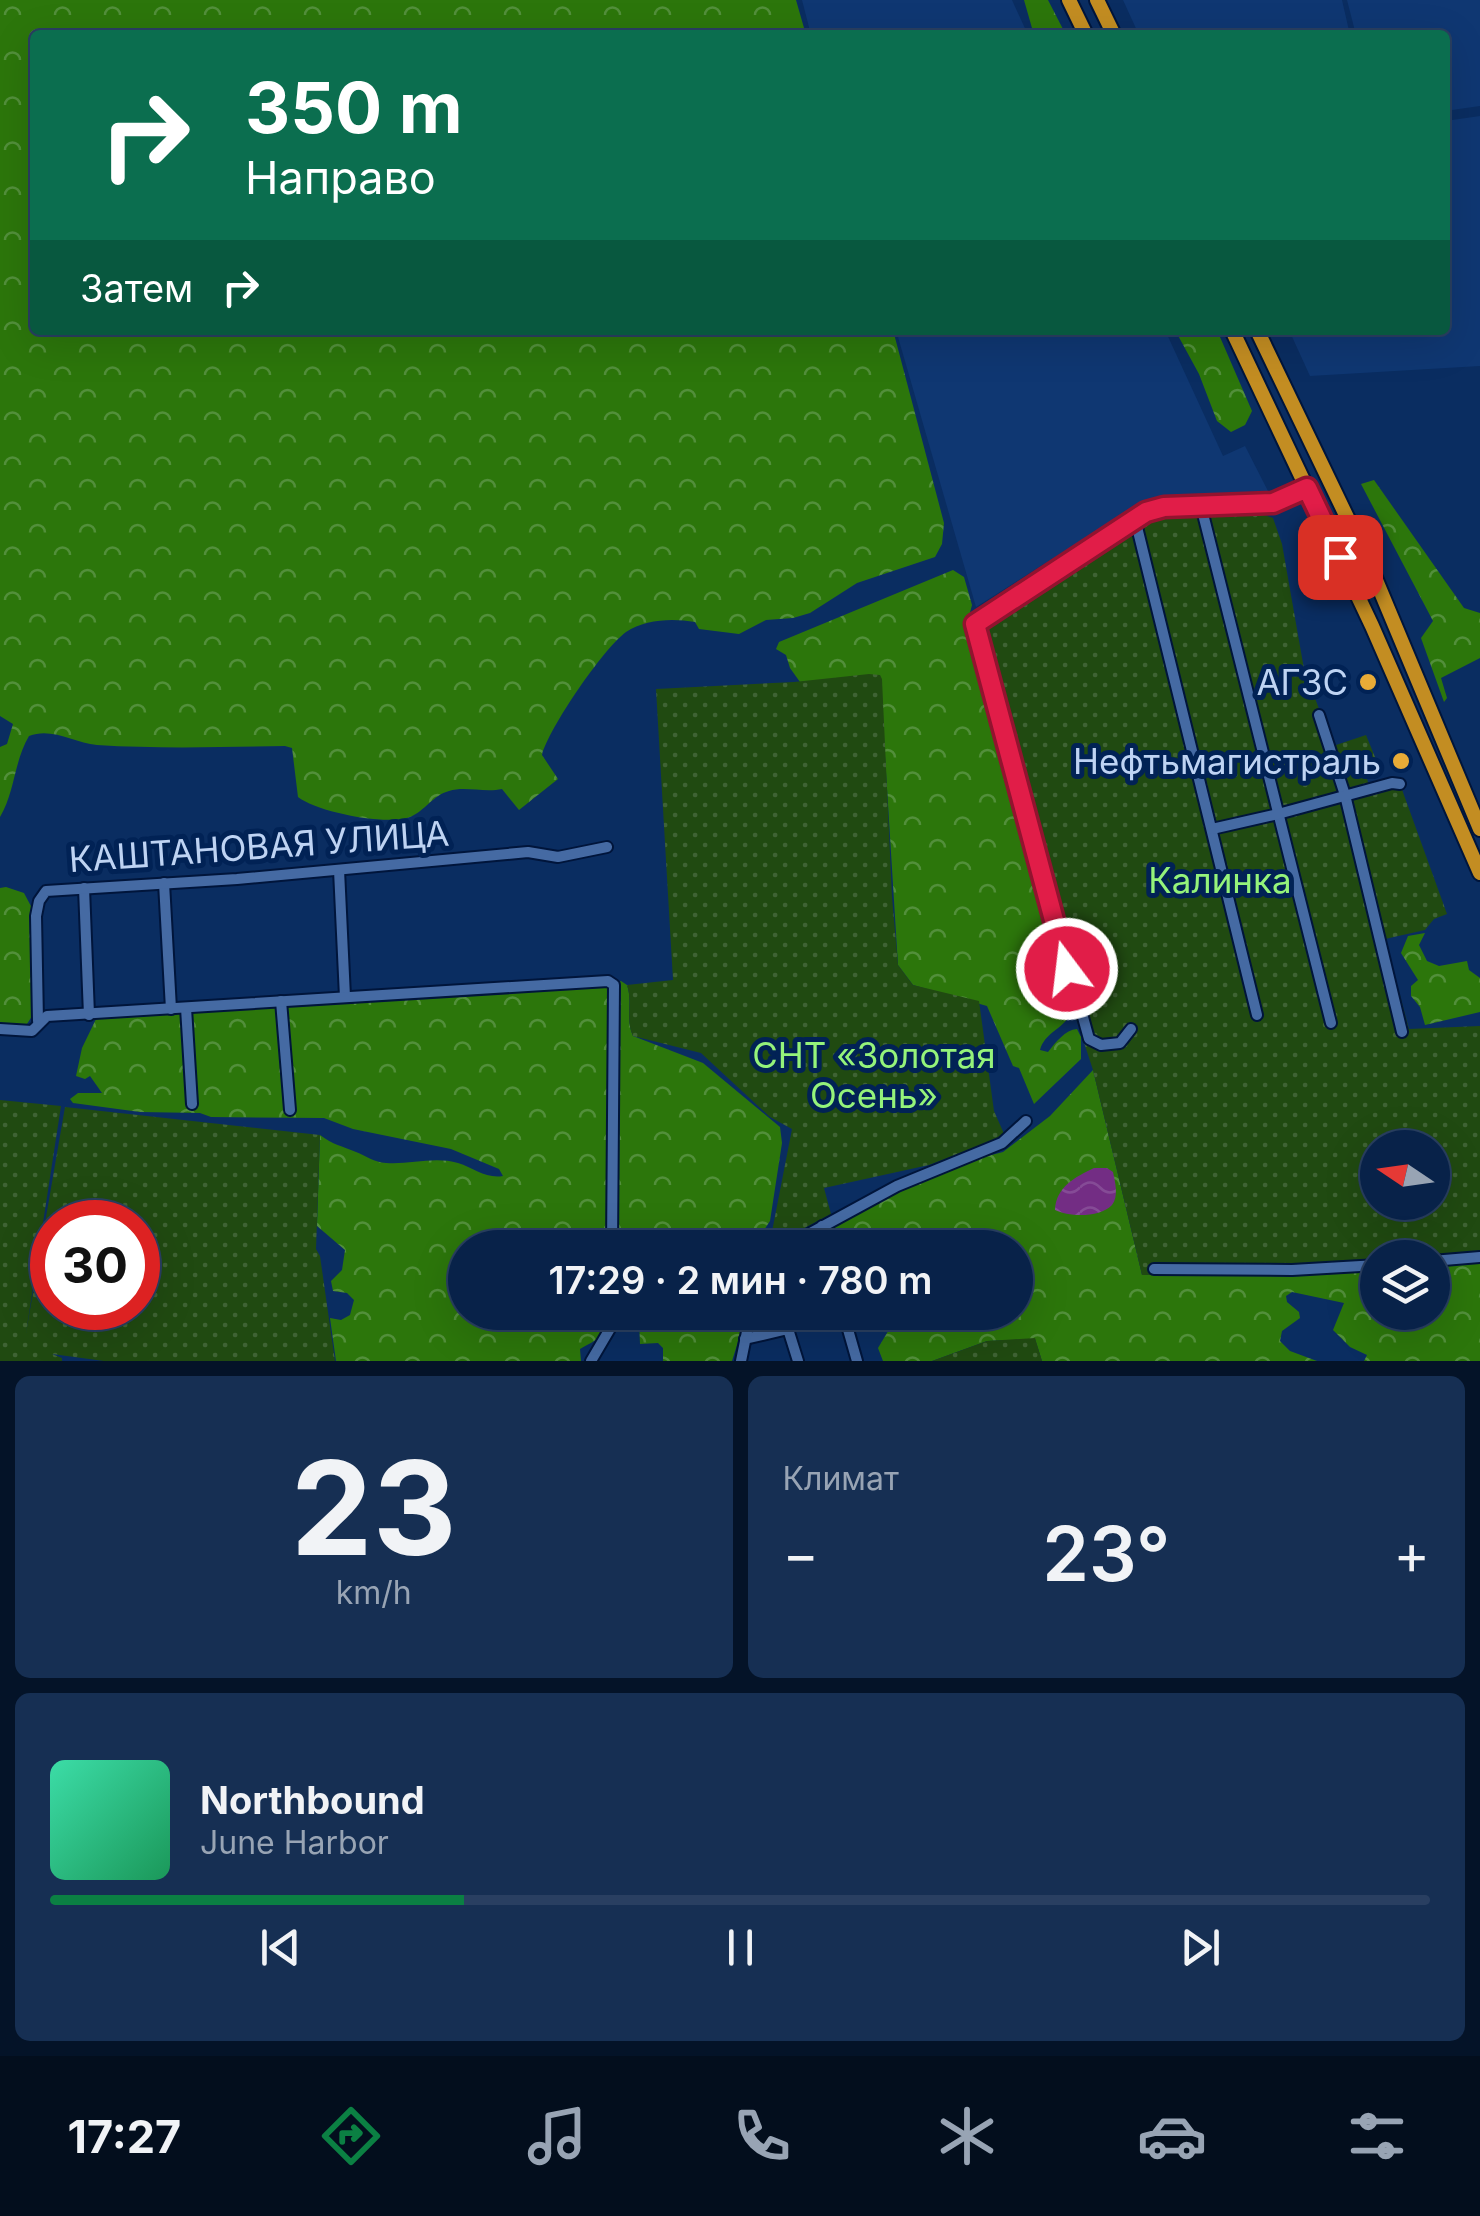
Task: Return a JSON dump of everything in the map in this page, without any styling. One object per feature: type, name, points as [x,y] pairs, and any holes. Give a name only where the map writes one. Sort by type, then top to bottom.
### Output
[{"type":"highway","points":[[1069,0],[1084,30]]},
{"type":"highway","points":[[1097,0],[1112,30]]},
{"type":"highway","points":[[1234,335],[1372,626],[1480,874]]},
{"type":"highway","points":[[1259,335],[1368,561],[1480,829]]},
{"type":"street","points":[[1131,1029],[1120,1042],[1101,1045],[1088,1039],[975,624],[1146,512],[1164,507],[1273,503],[1307,488]]},
{"type":"street","points":[[1201,506],[1331,1023]]},
{"type":"street","points":[[1134,519],[1257,1015]]},
{"type":"street","points":[[1319,715],[1345,795],[1402,1032]]},
{"type":"street","points":[[1212,828],[1400,784]]},
{"type":"street","name":"КАШТАНОВАЯ УЛИЦА","points":[[38,1021],[38,900],[46,891],[528,852],[558,856],[607,847]]},
{"type":"street","points":[[339,870],[345,997]]},
{"type":"street","points":[[164,883],[171,1009]]},
{"type":"street","points":[[84,888],[88,1015]]},
{"type":"street","points":[[0,1029],[32,1031],[47,1016],[608,980],[614,985],[612,1230]]},
{"type":"street","points":[[280,1001],[290,1110]]},
{"type":"street","points":[[186,1008],[192,1104]]},
{"type":"street","points":[[815,1230],[898,1186],[1002,1143],[1026,1121]]},
{"type":"street","points":[[822,1226],[823,1230]]},
{"type":"street","points":[[1450,1260],[1480,1257]]},
{"type":"street","points":[[1154,1269],[1360,1266]]},
{"type":"street","points":[[746,1338],[788,1329],[798,1361]]},
{"type":"street","points":[[592,1361],[609,1330]]},
{"type":"street","points":[[741,1361],[748,1330]]},
{"type":"street","points":[[848,1330],[857,1361]]},
{"type":"shaded area","points":[[802,0],[1012,0],[1026,30],[810,30]]},
{"type":"shaded area","points":[[1123,0],[1342,0],[1349,30],[1137,30]]},
{"type":"shaded area","points":[[1347,0],[1480,0],[1480,106],[1450,110],[1450,30],[1355,30]]},
{"type":"shaded area","points":[[1480,116],[1480,366],[1310,376],[1291,335],[1450,335],[1450,120]]},
{"type":"shaded area","points":[[897,335],[1167,335],[1223,456],[1245,446],[1269,493],[1145,500],[976,607]]},
{"type":"green space","points":[[0,0],[796,0],[805,30],[30,30],[30,335],[894,335],[944,523],[942,544],[935,557],[857,583],[810,613],[766,620],[739,634],[699,629],[695,622],[678,620],[650,622],[626,632],[591,671],[547,743],[542,755],[558,779],[519,810],[502,789],[462,789],[443,793],[410,817],[385,820],[352,816],[320,808],[298,797],[292,748],[285,746],[97,745],[46,733],[29,736],[0,817],[0,747],[7,744],[13,724],[0,716]]},
{"type":"green space","points":[[1024,0],[1048,0],[1063,30],[1033,30]]},
{"type":"green space","points":[[1178,335],[1220,337],[1252,411],[1245,425],[1231,432],[1217,421],[1199,374]]},
{"type":"green space","points":[[1374,480],[1464,608],[1480,613],[1480,658],[1441,678],[1447,698],[1444,702],[1421,638],[1433,621],[1361,484]]},
{"type":"green space","name":"Калинка","points":[[1201,506],[1203,512],[1254,511],[1273,518],[1282,544],[1304,669],[1333,746],[1366,735],[1379,767],[1365,772],[1370,789],[1400,784],[1447,914],[1434,919],[1425,930],[1385,939],[1409,1029],[1480,1026],[1480,1260],[1450,1259],[1450,1240],[1360,1240],[1360,1270],[1142,1275],[1093,1070],[1073,1009],[969,622],[1131,514],[1135,519],[1147,511]]},
{"type":"green space","points":[[953,570],[964,577],[972,605],[967,624],[1073,1009],[1040,1050],[1048,1052],[1073,1030],[1077,1029],[1081,1037],[1081,1059],[1034,1104],[987,1006],[913,985],[898,965],[880,675],[800,682],[786,655],[776,649],[779,642]]},
{"type":"green space","name":"СНТ «Золотая Осень»","points":[[869,674],[880,675],[882,679],[898,965],[913,985],[979,1001],[994,1111],[1005,1136],[929,1165],[824,1188],[831,1214],[801,1230],[772,1230],[792,1129],[770,1117],[701,1053],[633,1036],[627,985],[673,980],[656,689]]},
{"type":"green space","points":[[0,888],[24,893],[33,910],[34,1013],[27,1024],[0,1025]]},
{"type":"green space","points":[[1425,933],[1419,945],[1427,961],[1439,966],[1467,961],[1469,970],[1480,978],[1480,1012],[1425,1025],[1420,1007],[1411,996],[1411,986],[1418,980],[1401,953],[1408,936]]},
{"type":"green space","points":[[621,981],[629,991],[633,1036],[703,1063],[780,1127],[782,1143],[770,1221],[764,1230],[614,1230],[616,983]]},
{"type":"green space","points":[[611,985],[610,1230],[448,1230],[448,1330],[605,1332],[580,1349],[581,1361],[336,1361],[330,1318],[341,1320],[350,1315],[354,1300],[347,1293],[333,1291],[331,1281],[342,1270],[345,1250],[317,1226],[320,1135],[382,1162],[449,1161],[497,1177],[503,1176],[499,1169],[451,1149],[353,1129],[324,1118],[211,1117],[73,1103],[70,1099],[78,1093],[102,1093],[90,1076],[76,1076],[82,1048],[97,1017]]},
{"type":"green space","points":[[1093,1070],[1142,1275],[1360,1269],[1360,1330],[1450,1330],[1450,1263],[1480,1260],[1480,1361],[1364,1361],[1367,1355],[1350,1347],[1333,1330],[1344,1303],[1292,1292],[1286,1296],[1287,1302],[1299,1312],[1300,1318],[1282,1331],[1280,1341],[1290,1351],[1317,1361],[1042,1361],[1035,1339],[987,1341],[932,1361],[883,1361],[878,1348],[889,1330],[1033,1330],[1033,1230],[836,1230],[834,1224],[957,1164],[1003,1152],[1050,1116]]},
{"type":"green space","points":[[0,1100],[61,1106],[47,1200],[30,1200],[30,1307],[26,1333],[30,1310],[30,1330],[160,1330],[160,1200],[49,1200],[65,1107],[320,1135],[316,1249],[335,1361],[104,1361],[52,1354],[62,1361],[0,1361]]},
{"type":"green space","points":[[639,1330],[741,1330],[732,1361],[663,1361],[663,1348],[658,1343],[640,1344]]},
{"type":"green space","points":[[1035,1338],[1042,1361],[932,1361],[987,1341]]},
{"type":"water","points":[[1094,1168],[1113,1172],[1116,1193],[1112,1205],[1084,1215],[1055,1210],[1063,1189]]},
{"type":"place","name":"АГЗС","points":[[1368,682]]},
{"type":"place","name":"Нефтьмагистраль","points":[[1401,761]]},
{"type":"route","points":[[1067,969],[975,624],[1146,512],[1164,507],[1273,503],[1307,488],[1340,557]]}]
